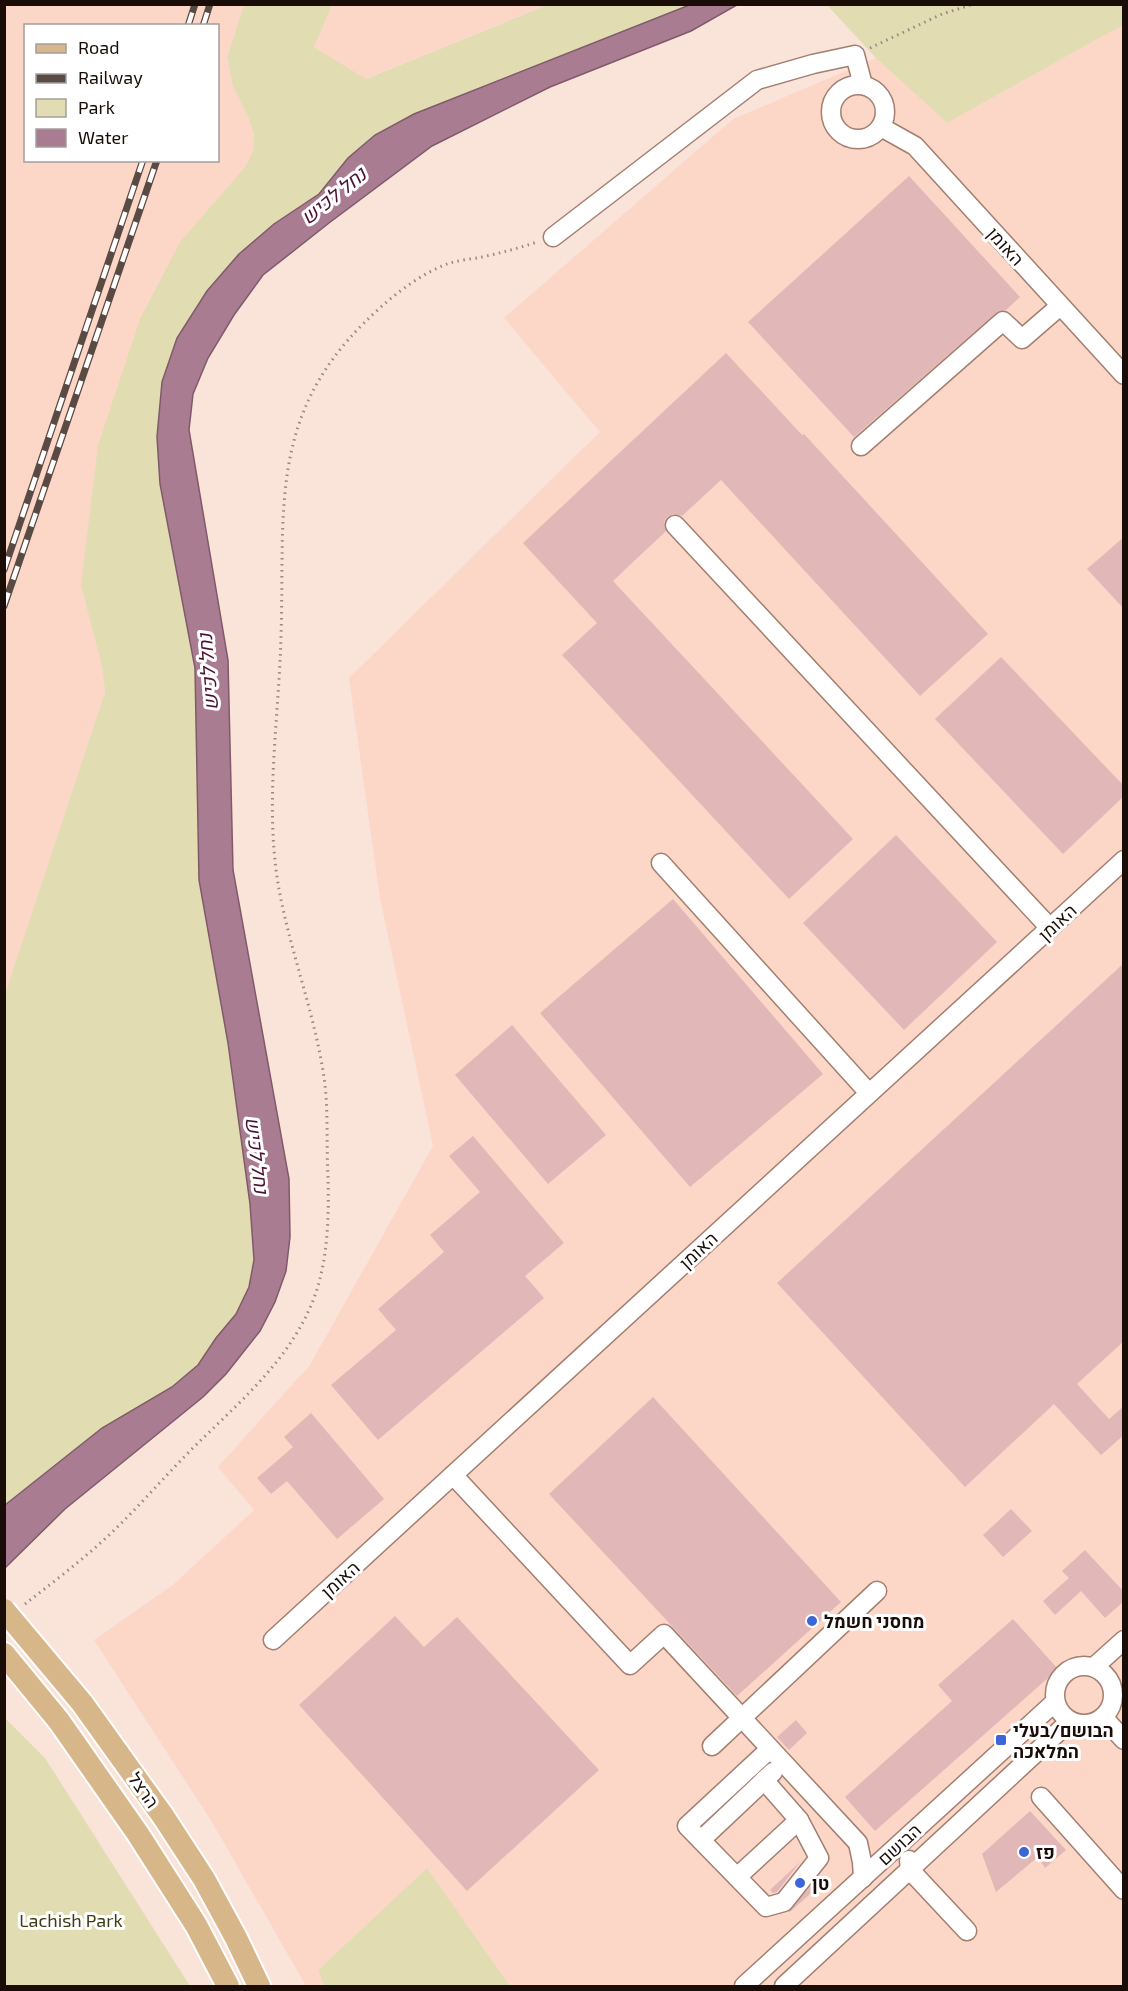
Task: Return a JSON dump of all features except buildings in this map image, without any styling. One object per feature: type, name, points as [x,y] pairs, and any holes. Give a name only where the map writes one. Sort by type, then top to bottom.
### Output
[{"type":"main road","name":"הרצל","points":[[14,1608],[163,1816],[204,1879],[259,1986]]},
{"type":"main road","name":"הרצל","points":[[4,1654],[59,1721],[138,1834],[196,1925],[228,1986]]},
{"type":"street","points":[[553,237],[757,80],[855,55],[863,85]]},
{"type":"street","points":[[854,85],[863,85],[872,88],[883,101],[885,118],[881,126],[867,138],[850,138],[836,128],[831,119],[831,110],[838,93],[854,85]]},
{"type":"street","name":"האומן","points":[[881,126],[915,146],[1124,375]]},
{"type":"street","points":[[861,446],[1002,321],[1022,339],[1060,306]]},
{"type":"street","points":[[675,525],[1050,928]]},
{"type":"street","name":"האומן","points":[[273,1640],[1124,860]]},
{"type":"street","points":[[662,864],[869,1093]]},
{"type":"street","points":[[453,1474],[630,1665],[663,1634],[858,1843],[876,1849],[893,1850]]},
{"type":"street","points":[[712,1746],[877,1591]]},
{"type":"street","points":[[1094,1667],[1124,1640]]},
{"type":"street","points":[[1077,1666],[1094,1667],[1107,1678],[1117,1680],[1112,1702],[1103,1717],[1087,1724],[1070,1720],[1060,1713],[1054,1692],[1063,1674],[1077,1666]]},
{"type":"street","name":"הבושם","points":[[744,1986],[1055,1702]]},
{"type":"street","points":[[1103,1717],[1124,1740]]},
{"type":"street","name":"הבושם","points":[[784,1986],[1070,1720]]},
{"type":"street","points":[[764,1780],[799,1820],[819,1858],[784,1902],[766,1907],[687,1826],[770,1749]]},
{"type":"street","points":[[701,1840],[783,1763]]},
{"type":"street","points":[[1041,1797],[1124,1890]]},
{"type":"street","points":[[737,1877],[799,1820]]},
{"type":"street","points":[[910,1834],[908,1854],[910,1870],[967,1931]]},
{"type":"street","points":[[858,1843],[863,1878]]},
{"type":"street","points":[[928,1853],[932,1881],[939,1901]]},
{"type":"path","points":[[855,55],[942,14],[974,4]]},
{"type":"path","points":[[14,1608],[106,1538],[278,1362],[297,1333],[314,1297],[325,1256],[329,1213],[324,1076],[311,1015],[289,936],[275,866],[273,798],[281,636],[283,508],[288,462],[297,428],[311,394],[327,366],[350,337],[384,304],[408,286],[449,263],[511,250],[553,237]]},
{"type":"shaded area","points":[[5,5],[244,5],[227,57],[233,87],[249,119],[254,135],[253,151],[247,166],[235,180],[102,666],[105,692],[5,994]]},
{"type":"shaded area","points":[[332,5],[547,5],[365,79],[314,47]]},
{"type":"shaded area","points":[[1123,25],[1123,1986],[510,1986],[427,1868],[318,1970],[324,1986],[306,1986],[212,1822],[94,1640],[174,1584],[254,1510],[218,1467],[310,1365],[433,1146],[380,898],[349,678],[600,432],[504,318],[733,119],[876,58],[947,123]]},
{"type":"green space","points":[[244,5],[332,5],[314,47],[366,79],[547,5],[692,5],[415,114],[348,158],[319,194],[274,224],[177,338],[162,382],[157,437],[160,484],[195,668],[199,880],[228,1043],[250,1204],[254,1260],[249,1287],[236,1314],[198,1365],[172,1387],[102,1428],[5,1505],[5,994],[105,692],[102,666],[81,585],[98,445],[140,319],[180,242],[246,166],[253,151],[254,135],[249,119],[233,87],[227,57]]},
{"type":"green space","points":[[827,5],[1123,5],[1123,25],[947,123],[876,58]]},
{"type":"green space","name":"Lachish Park","points":[[5,1718],[45,1758],[190,1986],[5,1986]]},
{"type":"green space","points":[[427,1868],[510,1986],[324,1986],[318,1970]]},
{"type":"water","name":"נחל לכיש","points":[[692,4],[737,5],[691,31],[550,87],[432,146],[263,275],[234,315],[208,358],[193,394],[189,430],[228,660],[233,870],[289,1179],[290,1237],[286,1271],[275,1302],[260,1331],[226,1374],[203,1397],[65,1509],[5,1568],[5,1505],[102,1428],[172,1387],[198,1365],[236,1314],[249,1287],[254,1260],[250,1204],[228,1043],[199,880],[195,668],[160,484],[157,437],[162,382],[177,338],[207,291],[239,254],[274,224],[319,194],[348,158],[375,135],[414,114]]},
{"type":"railway","points":[[189,24],[195,4]]},
{"type":"railway","points":[[204,24],[210,4]]},
{"type":"railway","points":[[4,570],[142,162]]},
{"type":"railway","points":[[4,606],[156,162]]},
{"type":"place","name":"מחסני חשמל","points":[[812,1621]]},
{"type":"place","name":"הבושם/בעלי המלאכה","points":[[1001,1740]]},
{"type":"place","name":"פז","points":[[1024,1852]]},
{"type":"place","name":"טן","points":[[800,1883]]}]
